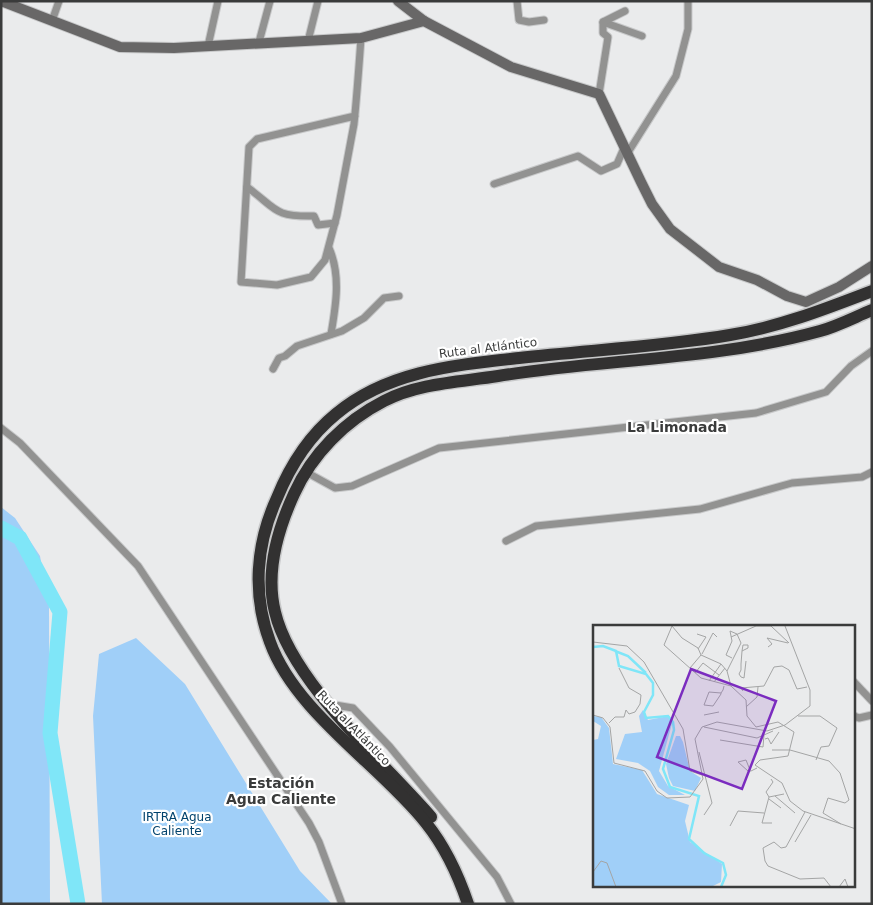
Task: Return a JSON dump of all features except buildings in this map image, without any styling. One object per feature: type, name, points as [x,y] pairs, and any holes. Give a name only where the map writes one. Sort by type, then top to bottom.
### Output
[{"type":"highway","name":"Ruta al Atlántico","points":[[468,904],[447,852],[425,822],[349,746],[303,696],[285,673],[271,645],[258,593],[259,558],[267,520],[299,455],[335,415],[355,400],[392,382],[444,366],[730,335],[781,324],[872,291]]},
{"type":"highway","name":"Ruta al Atlántico","points":[[476,904],[456,852],[434,820],[329,704],[308,678],[290,649],[275,613],[271,584],[273,561],[281,522],[316,456],[346,425],[384,401],[414,389],[538,370],[735,349],[822,331],[872,310]]},
{"type":"street","points":[[2,1],[120,47],[174,48],[361,38],[424,22]]},
{"type":"street","points":[[52,21],[59,1]]},
{"type":"street","points":[[208,46],[218,1]]},
{"type":"street","points":[[260,42],[270,1]]},
{"type":"street","points":[[308,41],[318,1]]},
{"type":"street","points":[[398,1],[424,22],[511,67],[599,94]]},
{"type":"street","points":[[517,1],[519,20],[529,22],[544,20]]},
{"type":"street","points":[[494,184],[578,156],[601,171],[617,164],[676,76],[688,29],[688,1]]},
{"type":"street","points":[[603,22],[625,11]]},
{"type":"street","points":[[603,22],[603,32],[608,37],[599,94],[652,204],[670,229],[720,267],[757,280],[787,296],[806,302],[839,287],[872,266]]},
{"type":"street","points":[[603,22],[642,36]]},
{"type":"street","points":[[355,116],[256,139],[249,147],[241,282],[277,285],[311,278],[325,260],[335,223],[355,116],[361,38]]},
{"type":"street","points":[[247,187],[276,212],[291,217],[314,216],[318,225],[335,223]]},
{"type":"street","points":[[328,248],[334,260],[334,274],[338,285],[331,334]]},
{"type":"street","points":[[273,369],[278,358],[285,356],[297,346],[342,331],[364,318],[384,298],[399,296]]},
{"type":"street","points":[[306,472],[335,488],[352,486],[439,448],[756,413],[826,392],[851,366],[872,351]]},
{"type":"street","points":[[1,428],[20,443],[138,566],[309,823],[319,842],[342,904]]},
{"type":"street","points":[[506,541],[536,526],[700,509],[792,483],[862,477],[872,472]]},
{"type":"street","points":[[856,684],[872,702]]},
{"type":"street","points":[[329,704],[353,708],[390,747],[497,877],[511,904]]},
{"type":"street","points":[[856,717],[859,718],[872,715]]},
{"type":"green space","points":[[1,507],[15,518],[40,556],[49,607],[50,904],[1,904]]},
{"type":"green space","name":"IRTRA Agua Caliente","points":[[136,638],[185,684],[300,871],[332,904],[102,904],[93,716],[99,654]]},
{"type":"waterway","points":[[1,528],[20,538],[60,612],[50,733],[78,904]]},
{"type":"district","name":"La Limonada","points":[[677,427]]},
{"type":"district","name":"Estación Agua Caliente","points":[[281,792]]}]
